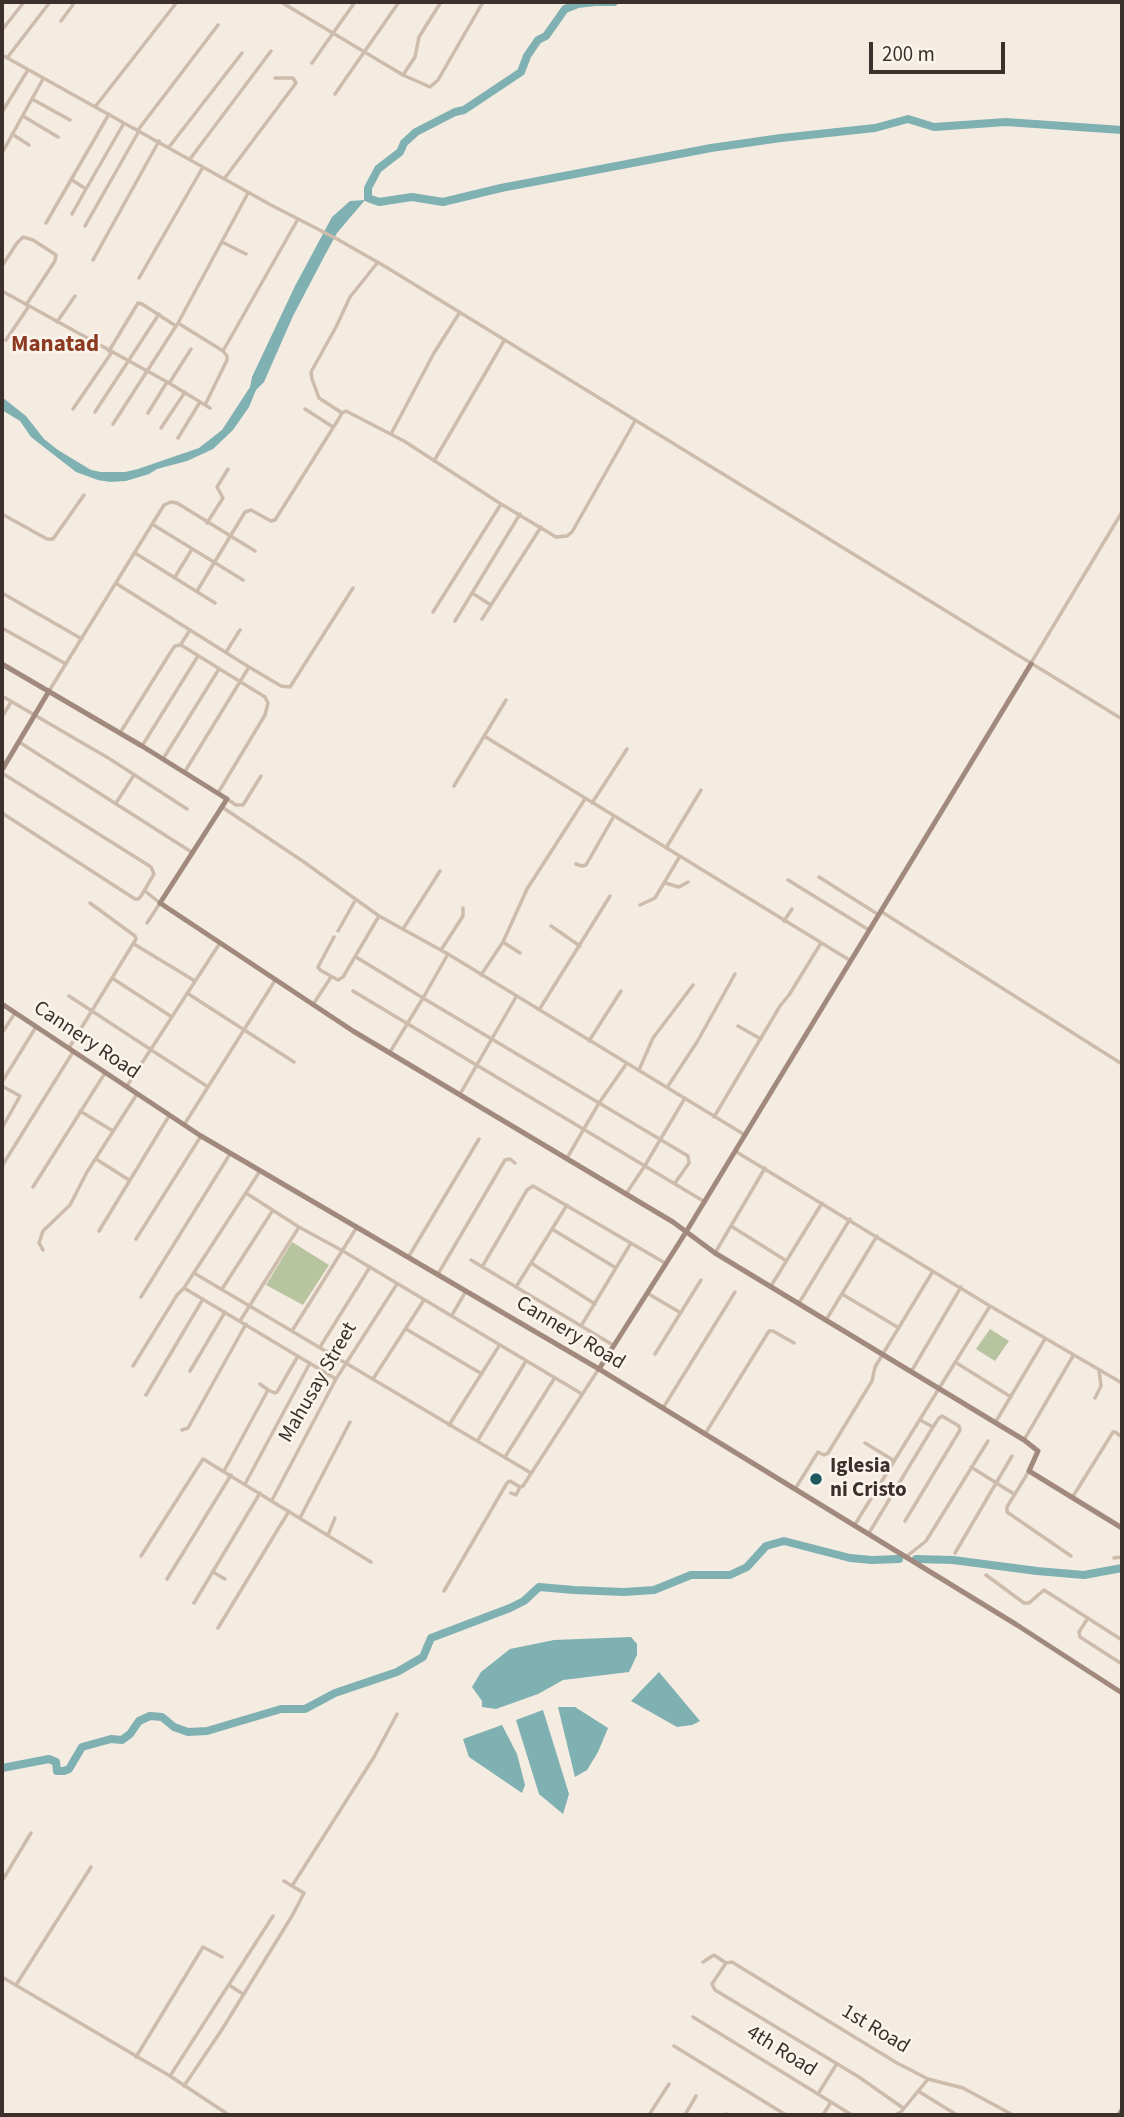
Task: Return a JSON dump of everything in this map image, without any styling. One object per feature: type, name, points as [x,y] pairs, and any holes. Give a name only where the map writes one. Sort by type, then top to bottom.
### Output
[{"type":"street","points":[[2,30],[24,2]]},
{"type":"street","points":[[7,58],[50,2]]},
{"type":"street","points":[[61,21],[75,2]]},
{"type":"street","points":[[95,107],[177,2]]},
{"type":"street","points":[[281,2],[289,4],[364,52],[427,87],[435,84],[483,2]]},
{"type":"street","points":[[312,62],[355,2]]},
{"type":"street","points":[[335,94],[399,2]]},
{"type":"street","points":[[403,75],[417,52],[419,37],[442,2]]},
{"type":"street","points":[[2,15],[10,19]]},
{"type":"street","points":[[85,226],[139,131],[218,25]]},
{"type":"street","points":[[190,159],[271,51]]},
{"type":"street","points":[[169,147],[242,53]]},
{"type":"street","points":[[2,55],[378,262],[1122,719]]},
{"type":"street","points":[[2,112],[27,70]]},
{"type":"street","points":[[2,153],[43,78]]},
{"type":"street","points":[[223,178],[296,83],[293,78],[275,78]]},
{"type":"street","points":[[32,99],[70,120]]},
{"type":"street","points":[[46,223],[109,114]]},
{"type":"street","points":[[23,117],[58,137]]},
{"type":"street","points":[[72,214],[124,123]]},
{"type":"street","points":[[12,134],[29,145]]},
{"type":"street","points":[[93,260],[159,141]]},
{"type":"street","points":[[139,278],[203,167]]},
{"type":"street","points":[[72,180],[86,189]]},
{"type":"street","points":[[113,424],[177,325],[249,193]]},
{"type":"street","points":[[223,351],[298,219]]},
{"type":"street","points":[[2,266],[23,237],[57,255],[6,340]]},
{"type":"street","points":[[222,242],[246,254]]},
{"type":"street","points":[[378,262],[350,297],[311,372],[319,398],[342,413],[350,412],[391,434],[501,504],[561,538],[572,532],[635,421]]},
{"type":"street","points":[[2,292],[210,408]]},
{"type":"street","points":[[57,322],[75,296]]},
{"type":"street","points":[[73,408],[138,303],[223,351],[227,360],[203,403],[178,438]]},
{"type":"street","points":[[391,434],[434,353],[460,312]]},
{"type":"street","points":[[95,412],[159,314]]},
{"type":"street","points":[[434,461],[504,341]]},
{"type":"street","points":[[148,413],[191,349]]},
{"type":"street","points":[[161,428],[185,392]]},
{"type":"street","points":[[305,409],[333,427]]},
{"type":"street","points":[[197,591],[242,515],[248,511],[255,512],[271,521],[275,520],[342,413]]},
{"type":"street","points":[[207,523],[223,498],[217,487],[228,469]]},
{"type":"street","points":[[2,514],[47,539],[52,539],[84,495]]},
{"type":"street","points":[[2,813],[138,899],[154,874],[150,867],[2,769],[160,509],[171,502],[191,511],[255,551]]},
{"type":"street","points":[[433,612],[501,504]]},
{"type":"street","points":[[510,1493],[515,1495],[531,1473],[687,1232],[1122,512]]},
{"type":"street","points":[[455,621],[520,514]]},
{"type":"street","points":[[152,524],[243,580]]},
{"type":"street","points":[[482,619],[541,527]]},
{"type":"street","points":[[175,577],[192,549]]},
{"type":"street","points":[[135,553],[215,603]]},
{"type":"street","points":[[117,583],[248,667],[281,686],[290,687],[353,588]]},
{"type":"street","points":[[2,593],[83,639]]},
{"type":"street","points":[[472,593],[491,605]]},
{"type":"street","points":[[2,628],[66,664]]},
{"type":"street","points":[[120,733],[174,648],[181,645],[190,630]]},
{"type":"street","points":[[226,652],[240,630]]},
{"type":"street","points":[[181,645],[265,697],[268,706],[218,793]]},
{"type":"street","points":[[142,746],[198,656]]},
{"type":"street","points":[[2,664],[236,805],[243,805],[261,776]]},
{"type":"street","points":[[184,773],[248,667]]},
{"type":"street","points":[[163,759],[219,669]]},
{"type":"street","points":[[2,696],[187,809]]},
{"type":"street","points":[[454,786],[506,700]]},
{"type":"street","points":[[2,717],[11,702]]},
{"type":"street","points":[[484,736],[851,961]]},
{"type":"street","points":[[19,742],[193,853]]},
{"type":"street","points":[[592,803],[627,749]]},
{"type":"street","points":[[116,804],[134,775]]},
{"type":"street","points":[[666,848],[701,790]]},
{"type":"street","points":[[147,923],[227,799]]},
{"type":"street","points":[[481,975],[503,942],[527,889],[585,799]]},
{"type":"street","points":[[222,807],[379,916],[442,950],[745,1135]]},
{"type":"street","points":[[576,864],[586,865],[614,816]]},
{"type":"street","points":[[640,905],[655,898],[680,856]]},
{"type":"street","points":[[403,929],[440,871]]},
{"type":"street","points":[[819,877],[1122,1064]]},
{"type":"street","points":[[788,880],[870,931]]},
{"type":"street","points":[[665,883],[679,887],[688,882]]},
{"type":"street","points":[[145,891],[389,1053],[567,1158],[687,1232],[715,1253],[1024,1440],[1038,1451],[1007,1507],[1009,1514],[1071,1556]]},
{"type":"street","points":[[539,1010],[610,896]]},
{"type":"street","points":[[338,931],[356,899]]},
{"type":"street","points":[[2,1166],[134,943],[135,936],[90,903]]},
{"type":"street","points":[[442,950],[463,916],[463,908]]},
{"type":"street","points":[[784,920],[792,909]]},
{"type":"street","points":[[334,937],[318,964],[320,970],[338,980],[343,978],[379,916]]},
{"type":"street","points":[[551,926],[580,946]]},
{"type":"street","points":[[503,942],[520,953]]},
{"type":"street","points":[[134,943],[195,981]]},
{"type":"street","points":[[127,1086],[220,943]]},
{"type":"street","points":[[714,1117],[821,943]]},
{"type":"street","points":[[389,1053],[447,954]]},
{"type":"street","points":[[356,957],[689,1157],[689,1163],[675,1184]]},
{"type":"street","points":[[667,1087],[735,974]]},
{"type":"street","points":[[314,1003],[331,977]]},
{"type":"street","points":[[112,978],[172,1017]]},
{"type":"street","points":[[184,1125],[276,979]]},
{"type":"street","points":[[639,1070],[653,1038],[694,985]]},
{"type":"street","points":[[353,991],[705,1202]]},
{"type":"street","points":[[589,1041],[621,991]]},
{"type":"street","points":[[187,993],[295,1062]]},
{"type":"street","points":[[69,996],[208,1087]]},
{"type":"street","points":[[460,1094],[516,997]]},
{"type":"street","name":"Cannery Road","points":[[2,1004],[230,1154],[599,1369],[1122,1693]]},
{"type":"street","points":[[2,1033],[15,1013]]},
{"type":"street","points":[[738,1026],[761,1039]]},
{"type":"street","points":[[2,1128],[20,1096],[2,1084],[36,1027]]},
{"type":"street","points":[[567,1158],[599,1103],[627,1063]]},
{"type":"street","points":[[33,1187],[106,1073]]},
{"type":"street","points":[[43,1250],[39,1240],[43,1231],[70,1205],[137,1094]]},
{"type":"street","points":[[626,1194],[685,1098]]},
{"type":"street","points":[[80,1111],[113,1131]]},
{"type":"street","points":[[99,1231],[169,1116]]},
{"type":"street","points":[[136,1239],[201,1136]]},
{"type":"street","points":[[409,1256],[479,1139]]},
{"type":"street","points":[[735,1151],[1122,1383]]},
{"type":"street","points":[[141,1297],[230,1154]]},
{"type":"street","points":[[96,1159],[129,1180]]},
{"type":"street","points":[[438,1274],[505,1160],[510,1159],[515,1163]]},
{"type":"street","points":[[715,1253],[765,1168]]},
{"type":"street","points":[[133,1366],[177,1295],[261,1171]]},
{"type":"street","points":[[482,1267],[530,1187],[536,1186],[665,1263]]},
{"type":"street","points":[[246,1193],[582,1394]]},
{"type":"street","points":[[771,1286],[822,1203]]},
{"type":"street","points":[[516,1287],[567,1205]]},
{"type":"street","points":[[222,1289],[273,1210]]},
{"type":"street","points":[[799,1303],[850,1219]]},
{"type":"street","points":[[731,1226],[786,1261]]},
{"type":"street","points":[[240,1321],[299,1227]]},
{"type":"street","points":[[292,1331],[357,1227]]},
{"type":"street","points":[[552,1228],[616,1268]]},
{"type":"street","points":[[826,1320],[877,1236]]},
{"type":"street","points":[[581,1326],[631,1243]]},
{"type":"street","points":[[471,1260],[614,1345]]},
{"type":"street","points":[[531,1263],[595,1304]]},
{"type":"street","points":[[320,1347],[370,1268]]},
{"type":"street","points":[[795,1489],[818,1452],[824,1455],[828,1453],[872,1381],[875,1367],[933,1271]]},
{"type":"street","points":[[194,1273],[531,1473]]},
{"type":"street","points":[[656,1354],[701,1280]]},
{"type":"street","name":"Mahusay Street","points":[[272,1500],[336,1379],[397,1284]]},
{"type":"street","points":[[911,1372],[961,1287]]},
{"type":"street","points":[[184,1288],[336,1379]]},
{"type":"street","points":[[452,1315],[466,1291]]},
{"type":"street","points":[[663,1408],[735,1292]]},
{"type":"street","points":[[647,1293],[681,1314]]},
{"type":"street","points":[[842,1294],[899,1328]]},
{"type":"street","points":[[146,1395],[203,1299]]},
{"type":"street","points":[[373,1379],[424,1300]]},
{"type":"street","points":[[854,1526],[990,1306]]},
{"type":"street","points":[[190,1371],[225,1312]]},
{"type":"street","points":[[182,1430],[188,1428],[246,1325]]},
{"type":"street","points":[[406,1329],[482,1374]]},
{"type":"street","points":[[705,1434],[769,1331],[794,1343]]},
{"type":"street","points":[[995,1423],[1045,1339]]},
{"type":"street","points":[[449,1424],[499,1346]]},
{"type":"street","points":[[260,1384],[277,1392],[298,1356]]},
{"type":"street","points":[[1024,1440],[1073,1356]]},
{"type":"street","points":[[477,1440],[526,1361]]},
{"type":"street","points":[[955,1362],[1011,1397]]},
{"type":"street","points":[[245,1484],[310,1363]]},
{"type":"street","points":[[1095,1398],[1101,1386],[1100,1370]]},
{"type":"street","points":[[505,1457],[554,1378]]},
{"type":"street","points":[[224,1471],[268,1390]]},
{"type":"street","points":[[868,1535],[933,1427],[943,1416],[960,1428],[905,1521]]},
{"type":"street","points":[[919,1419],[933,1427]]},
{"type":"street","points":[[300,1518],[350,1422]]},
{"type":"street","points":[[1072,1498],[1113,1432],[1122,1437]]},
{"type":"street","points":[[906,1557],[926,1541],[988,1441]]},
{"type":"street","points":[[865,1443],[894,1461]]},
{"type":"street","points":[[955,1553],[1012,1456]]},
{"type":"street","points":[[141,1556],[202,1459],[371,1562]]},
{"type":"street","points":[[971,1467],[1015,1494]]},
{"type":"street","points":[[1029,1471],[1122,1528]]},
{"type":"street","points":[[167,1579],[231,1475]]},
{"type":"street","points":[[444,1591],[507,1483],[512,1482],[520,1487]]},
{"type":"street","points":[[194,1603],[260,1493]]},
{"type":"street","points":[[218,1628],[289,1511]]},
{"type":"street","points":[[328,1535],[335,1518]]},
{"type":"street","points":[[1114,1558],[1122,1557]]},
{"type":"street","points":[[213,1572],[225,1579]]},
{"type":"street","points":[[986,1575],[1024,1603],[1029,1603],[1044,1590],[1122,1640]]},
{"type":"street","points":[[1088,1618],[1079,1631],[1080,1637],[1122,1664]]},
{"type":"street","points":[[292,1886],[374,1757],[397,1714]]},
{"type":"street","points":[[2,1881],[31,1833]]},
{"type":"street","points":[[16,1985],[91,1867]]},
{"type":"street","points":[[184,2086],[284,1931],[304,1893],[285,1881]]},
{"type":"street","points":[[170,2076],[273,1916]]},
{"type":"street","points":[[136,2057],[203,1947],[222,1957]]},
{"type":"street","points":[[703,1962],[714,1955],[726,1963],[712,1984],[715,1990],[859,2077],[906,2115]]},
{"type":"street","name":"1st Road","points":[[726,1963],[732,1962],[897,2063],[928,2079],[963,2088],[1013,2115]]},
{"type":"street","points":[[2,1977],[170,2076],[229,2115]]},
{"type":"street","points":[[229,1985],[243,1994]]},
{"type":"street","name":"4th Road","points":[[693,2017],[852,2115]]},
{"type":"street","points":[[674,2046],[786,2115]]},
{"type":"street","points":[[818,2094],[836,2065]]},
{"type":"street","points":[[894,2115],[902,2110],[928,2079]]},
{"type":"street","points":[[649,2115],[669,2084]]},
{"type":"street","points":[[918,2091],[957,2115]]},
{"type":"street","points":[[685,2115],[696,2096]]},
{"type":"street","points":[[823,2115],[831,2102]]},
{"type":"street","points":[[1119,2115],[1122,2110]]},
{"type":"green space","points":[[292,1242],[329,1265],[303,1305],[266,1285]]},
{"type":"green space","points":[[990,1329],[1009,1341],[995,1361],[976,1349]]},
{"type":"water","points":[[365,200],[337,233],[293,316],[264,382],[256,390],[249,407],[233,430],[213,449],[187,461],[126,481],[98,480],[76,472],[31,437],[20,421],[2,410],[2,397],[26,416],[44,439],[58,450],[91,470],[101,472],[138,469],[199,448],[222,430],[250,387],[252,377],[295,286],[332,217],[350,201]]},
{"type":"water","points":[[631,1637],[637,1644],[637,1655],[629,1672],[563,1680],[538,1694],[496,1709],[482,1707],[482,1701],[472,1687],[481,1672],[510,1649],[554,1640]]},
{"type":"water","points":[[659,1672],[700,1721],[677,1727],[631,1701]]},
{"type":"water","points":[[558,1707],[575,1707],[608,1728],[587,1770],[575,1777]]},
{"type":"water","points":[[543,1710],[569,1794],[563,1814],[539,1794],[516,1720]]},
{"type":"water","points":[[502,1725],[517,1754],[525,1785],[522,1793],[469,1757],[463,1739]]},
{"type":"waterway","points":[[368,198],[368,188],[378,169],[400,152],[404,143],[416,132],[464,110],[521,72],[527,56],[538,40],[546,36],[565,9],[595,2]]},
{"type":"waterway","points":[[597,2],[614,2]]},
{"type":"waterway","points":[[368,198],[379,202],[412,197],[443,202],[501,188],[711,148],[875,128],[908,119],[934,127],[1006,122],[1122,130]]},
{"type":"waterway","points":[[2,1768],[49,1759],[56,1762],[57,1771],[64,1771],[69,1769],[82,1747],[111,1739],[122,1740],[139,1721],[150,1716],[162,1717],[174,1727],[188,1732],[207,1731],[281,1709],[305,1709],[335,1693],[397,1672],[423,1657],[431,1638],[510,1608],[524,1601],[539,1587],[624,1592],[654,1590],[691,1575],[730,1575],[747,1567],[766,1546],[784,1541],[850,1558],[899,1559]]},
{"type":"waterway","points":[[916,1559],[953,1560],[1084,1575],[1122,1568]]},
{"type":"place","name":"Iglesia ni Cristo","points":[[816,1479]]},
{"type":"district","name":"Manatad","points":[[55,346]]}]
